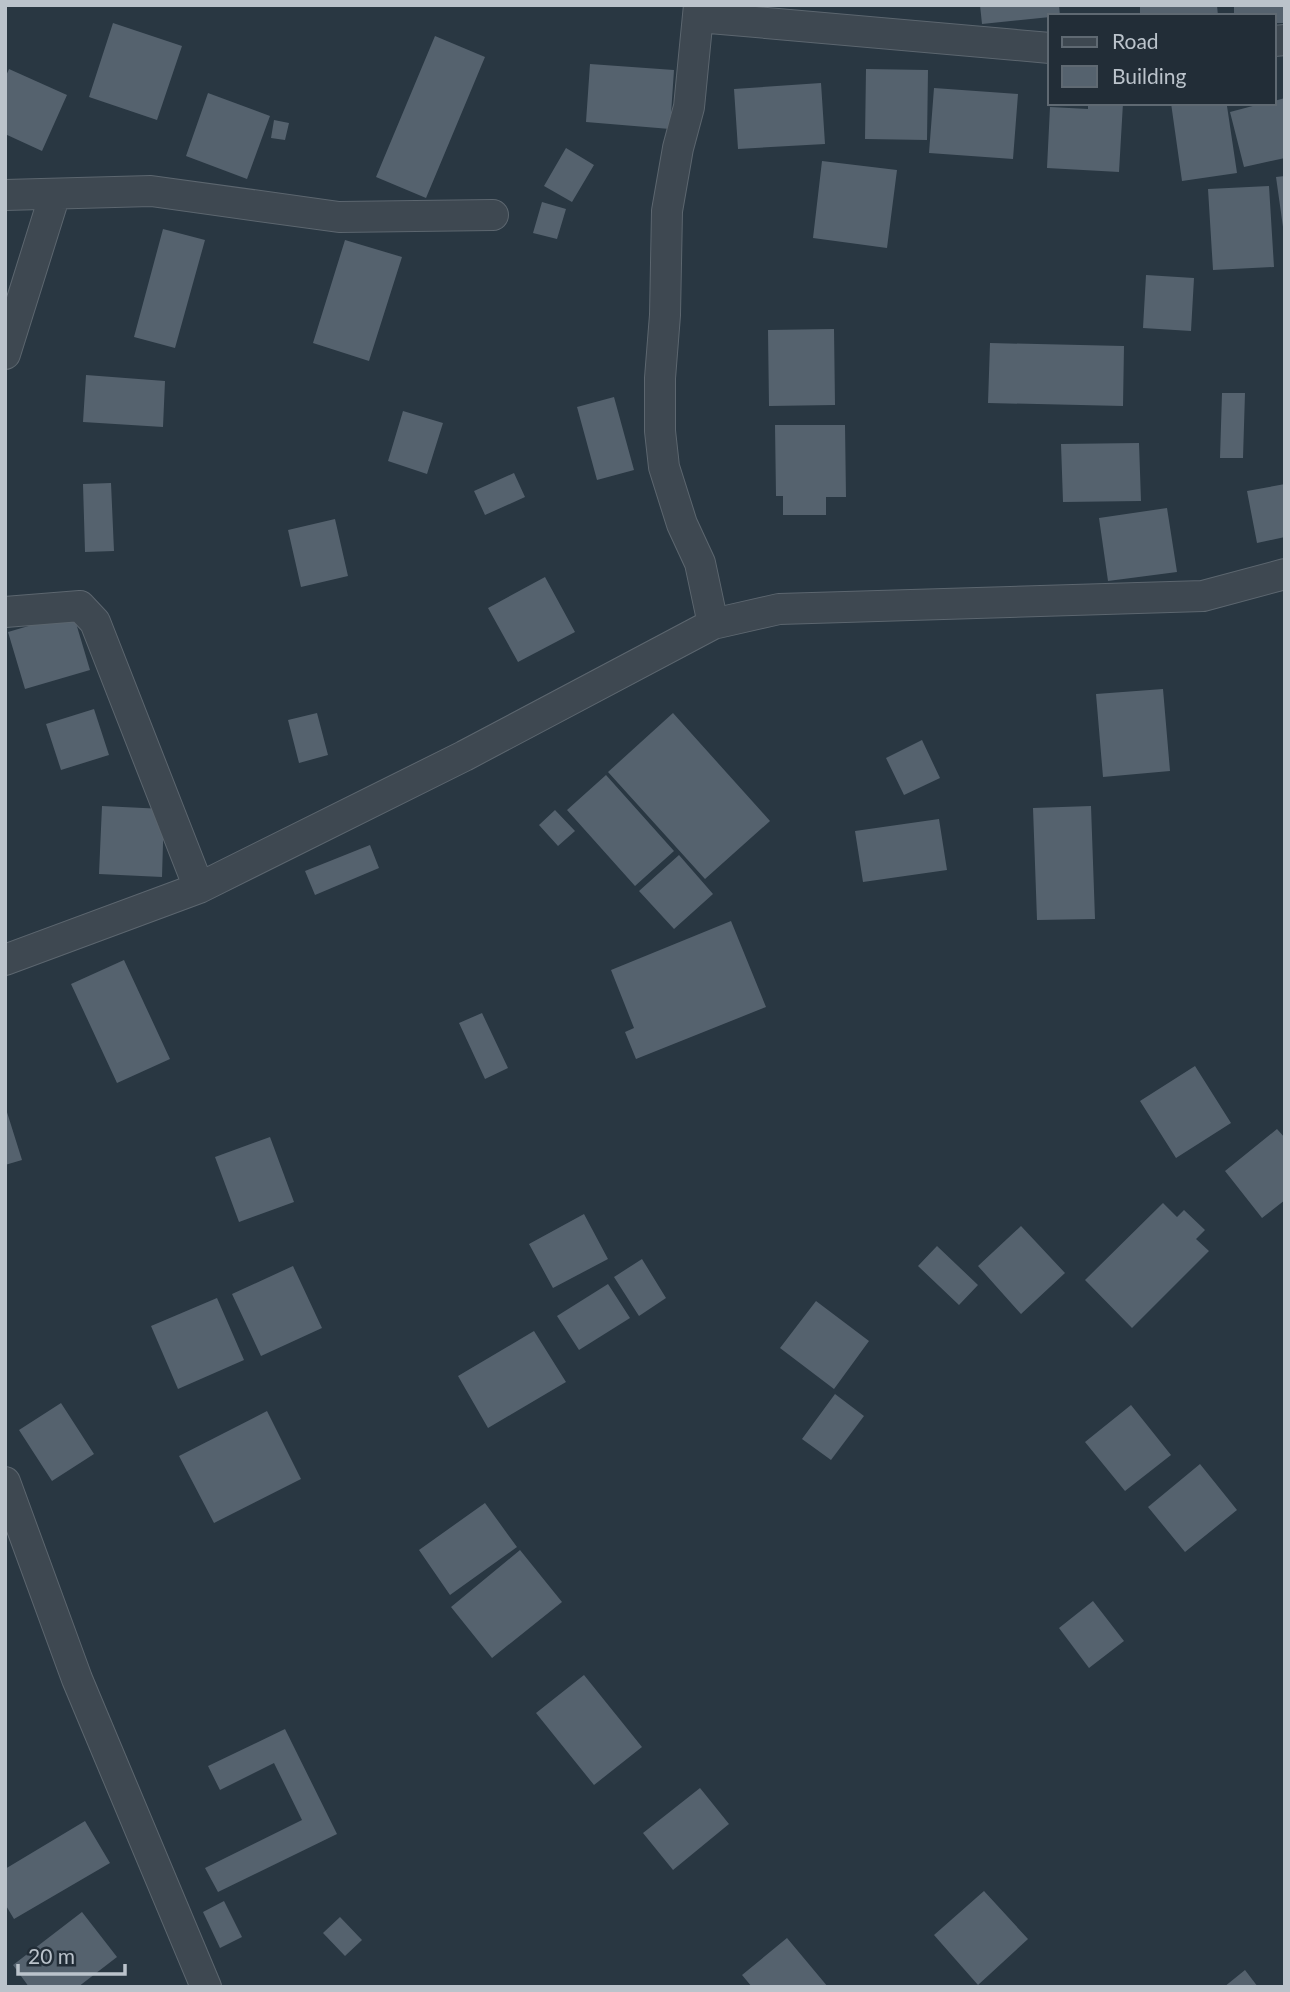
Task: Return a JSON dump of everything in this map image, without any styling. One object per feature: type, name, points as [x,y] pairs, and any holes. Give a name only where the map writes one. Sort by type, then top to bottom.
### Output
[{"type":"street","points":[[713,624],[700,564],[682,524],[663,467],[660,431],[667,211],[678,148],[689,107],[699,11],[1048,48]]},
{"type":"street","points":[[5,195],[150,191],[339,217],[493,215]]},
{"type":"street","points":[[5,354],[55,194]]},
{"type":"street","points":[[5,960],[199,888],[464,756],[713,624],[779,609],[1203,596],[1285,574]]},
{"type":"street","points":[[5,612],[80,606],[95,622],[199,888]]},
{"type":"street","points":[[5,1482],[77,1679],[206,1987]]},
{"type":"building","points":[[980,5],[1059,5],[1060,14],[1048,14],[1048,17],[982,24]]},
{"type":"building","points":[[1140,5],[1217,5],[1218,14],[1140,14]]},
{"type":"building","points":[[1234,5],[1285,5],[1285,23],[1276,23],[1276,14],[1234,14]]},
{"type":"building","points":[[113,23],[182,46],[157,120],[89,97]]},
{"type":"building","points":[[435,36],[485,57],[426,198],[376,177]]},
{"type":"building","points":[[590,64],[674,70],[670,129],[586,122]]},
{"type":"building","points":[[9,69],[67,95],[42,151],[5,134],[5,78]]},
{"type":"building","points":[[866,69],[928,70],[927,140],[865,139]]},
{"type":"building","points":[[821,83],[825,144],[738,149],[734,89]]},
{"type":"building","points":[[934,88],[1018,94],[1013,159],[929,153]]},
{"type":"building","points":[[208,93],[270,116],[247,179],[186,156]]},
{"type":"building","points":[[1285,98],[1285,158],[1244,167],[1230,112],[1256,105],[1276,105],[1276,100]]},
{"type":"building","points":[[1088,105],[1123,105],[1119,172],[1047,168],[1050,107],[1088,109]]},
{"type":"building","points":[[1171,105],[1236,105],[1227,106],[1237,173],[1182,181]]},
{"type":"building","points":[[274,120],[289,123],[285,140],[271,138]]},
{"type":"building","points":[[566,148],[594,165],[572,202],[544,186]]},
{"type":"building","points":[[822,161],[897,170],[887,248],[813,238]]},
{"type":"building","points":[[1285,176],[1285,227],[1283,227],[1276,177]]},
{"type":"building","points":[[1269,186],[1274,267],[1213,270],[1208,189]]},
{"type":"building","points":[[542,202],[566,209],[557,239],[533,233]]},
{"type":"building","points":[[163,229],[205,240],[175,348],[134,337]]},
{"type":"building","points":[[345,240],[402,257],[369,361],[313,343]]},
{"type":"building","points":[[1146,275],[1194,278],[1191,331],[1143,328]]},
{"type":"building","points":[[834,329],[835,405],[769,406],[768,330]]},
{"type":"building","points":[[990,343],[1124,346],[1123,406],[988,403]]},
{"type":"building","points":[[86,375],[165,381],[163,427],[83,422]]},
{"type":"building","points":[[1222,393],[1245,393],[1243,458],[1220,458]]},
{"type":"building","points":[[614,397],[634,470],[597,480],[577,407]]},
{"type":"building","points":[[403,411],[443,423],[427,474],[388,461]]},
{"type":"building","points":[[775,425],[845,425],[846,497],[826,497],[826,515],[783,515],[783,496],[776,496]]},
{"type":"building","points":[[1139,443],[1141,501],[1063,502],[1061,444]]},
{"type":"building","points":[[514,473],[525,497],[485,515],[474,491]]},
{"type":"building","points":[[111,483],[114,551],[85,552],[83,484]]},
{"type":"building","points":[[1285,484],[1285,537],[1257,543],[1247,491]]},
{"type":"building","points":[[1167,508],[1177,572],[1108,581],[1099,518]]},
{"type":"building","points":[[335,519],[348,576],[301,587],[288,530]]},
{"type":"building","points":[[545,577],[575,632],[518,662],[488,608]]},
{"type":"building","points":[[73,613],[90,670],[25,689],[8,632]]},
{"type":"building","points":[[1163,689],[1170,771],[1103,777],[1096,694]]},
{"type":"building","points":[[94,709],[109,755],[61,770],[46,724]]},
{"type":"building","points":[[317,713],[328,755],[299,763],[288,720]]},
{"type":"building","points":[[673,713],[770,821],[705,879],[608,772]]},
{"type":"building","points":[[922,740],[940,778],[904,795],[886,758]]},
{"type":"building","points":[[606,775],[674,851],[635,886],[567,810]]},
{"type":"building","points":[[102,806],[164,809],[162,877],[99,874]]},
{"type":"building","points":[[1091,806],[1095,919],[1037,920],[1033,808]]},
{"type":"building","points":[[555,810],[575,831],[558,846],[539,825]]},
{"type":"building","points":[[939,819],[947,870],[863,882],[855,831]]},
{"type":"building","points":[[370,845],[379,868],[315,895],[305,871]]},
{"type":"building","points":[[679,855],[713,894],[674,929],[639,891]]},
{"type":"building","points":[[731,921],[766,1007],[636,1059],[625,1032],[634,1028],[611,970]]},
{"type":"building","points":[[124,960],[170,1059],[117,1083],[71,984]]},
{"type":"building","points":[[482,1013],[508,1068],[485,1079],[459,1023]]},
{"type":"building","points":[[1195,1066],[1231,1123],[1176,1158],[1140,1101]]},
{"type":"building","points":[[5,1110],[22,1160],[5,1165]]},
{"type":"building","points":[[1277,1129],[1285,1138],[1285,1200],[1262,1218],[1225,1171]]},
{"type":"building","points":[[270,1137],[294,1202],[239,1222],[215,1157]]},
{"type":"building","points":[[1163,1203],[1177,1217],[1184,1210],[1205,1230],[1196,1239],[1209,1251],[1132,1328],[1085,1280]]},
{"type":"building","points":[[584,1214],[608,1259],[553,1288],[529,1244]]},
{"type":"building","points":[[1021,1226],[1065,1273],[1021,1314],[978,1266]]},
{"type":"building","points":[[937,1246],[978,1285],[959,1305],[918,1266]]},
{"type":"building","points":[[642,1259],[666,1298],[639,1316],[614,1277]]},
{"type":"building","points":[[293,1266],[322,1328],[261,1356],[232,1294]]},
{"type":"building","points":[[608,1284],[630,1318],[579,1350],[557,1316]]},
{"type":"building","points":[[217,1298],[244,1360],[178,1389],[151,1326]]},
{"type":"building","points":[[816,1301],[869,1341],[834,1389],[780,1348]]},
{"type":"building","points":[[534,1331],[566,1382],[488,1428],[458,1376]]},
{"type":"building","points":[[835,1394],[864,1416],[831,1460],[802,1439]]},
{"type":"building","points":[[61,1403],[94,1454],[52,1481],[19,1430]]},
{"type":"building","points":[[1131,1405],[1171,1455],[1125,1491],[1085,1442]]},
{"type":"building","points":[[267,1411],[301,1479],[214,1523],[179,1456]]},
{"type":"building","points":[[1200,1464],[1237,1510],[1185,1552],[1148,1507]]},
{"type":"building","points":[[485,1503],[517,1547],[450,1595],[419,1550]]},
{"type":"building","points":[[520,1550],[562,1602],[492,1658],[451,1607]]},
{"type":"building","points":[[1093,1601],[1124,1641],[1089,1668],[1059,1628]]},
{"type":"building","points":[[584,1675],[642,1747],[594,1785],[536,1713]]},
{"type":"building","points":[[285,1729],[337,1834],[218,1892],[205,1868],[302,1820],[274,1763],[220,1790],[208,1766]]},
{"type":"building","points":[[700,1788],[729,1824],[673,1870],[643,1833]]},
{"type":"building","points":[[85,1821],[110,1863],[14,1919],[5,1904],[5,1869]]},
{"type":"building","points":[[984,1891],[1028,1939],[978,1985],[934,1935]]},
{"type":"building","points":[[224,1901],[242,1937],[220,1948],[203,1912]]},
{"type":"building","points":[[82,1912],[117,1957],[78,1987],[29,1987],[13,1965]]},
{"type":"building","points":[[340,1917],[362,1940],[345,1956],[323,1933]]},
{"type":"building","points":[[787,1938],[828,1987],[752,1987],[742,1975]]},
{"type":"building","points":[[1245,1970],[1258,1987],[1224,1987]]}]
